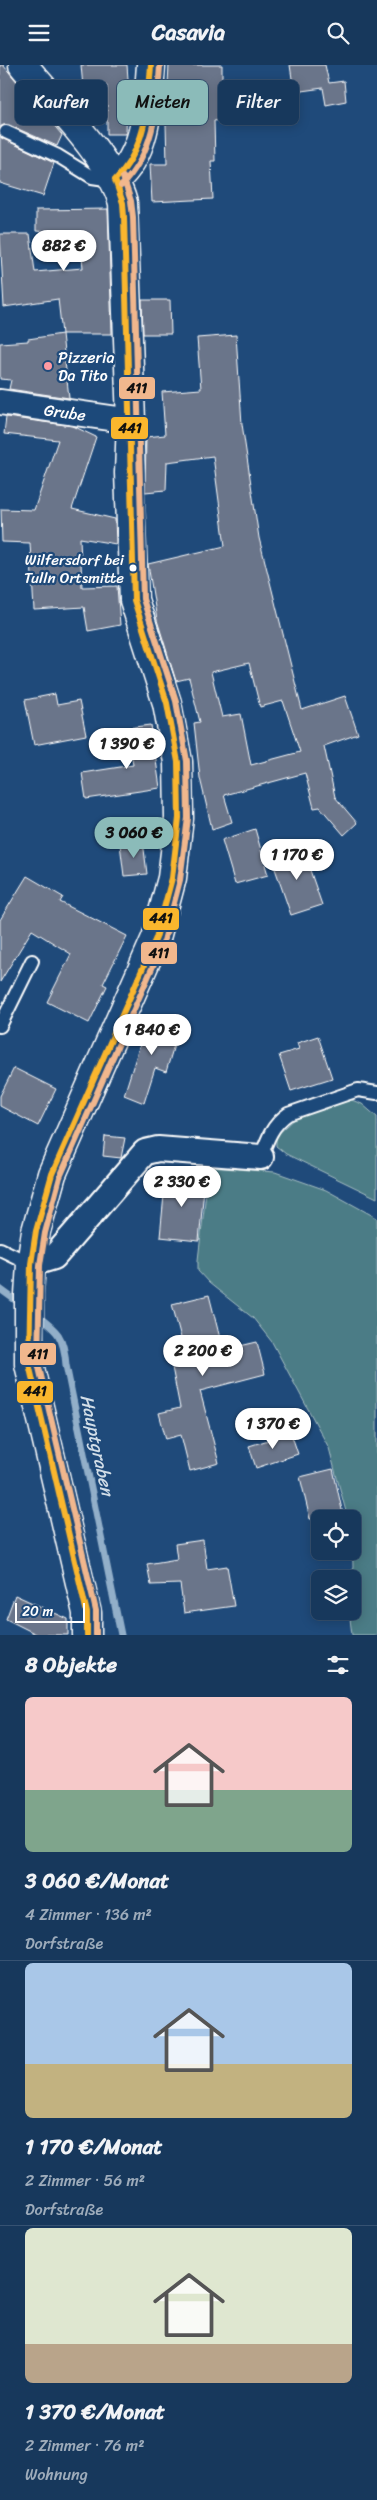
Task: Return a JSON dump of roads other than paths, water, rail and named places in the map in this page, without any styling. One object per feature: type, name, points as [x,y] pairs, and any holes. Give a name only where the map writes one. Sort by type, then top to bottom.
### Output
[{"type":"street","points":[[23,65],[103,161],[115,181],[123,203],[131,421],[130,473],[134,599],[167,703],[178,762],[179,818],[172,878],[156,938],[52,1174],[36,1231],[32,1264],[29,1295],[29,1364],[87,1613],[87,1635]]},
{"type":"street","points":[[115,181],[131,163],[138,146],[148,104],[151,65]]},
{"type":"street","name":"Grube","points":[[0,402],[131,421]]},
{"type":"street","points":[[32,1264],[54,1257],[145,1152],[158,1149],[261,1157]]},
{"type":"lane","points":[[6,131],[58,156],[92,177],[115,181]]},
{"type":"lane","points":[[0,1026],[32,961]]},
{"type":"lane","points":[[261,1157],[269,1135],[279,1120],[288,1114],[358,1090],[377,1093]]},
{"type":"lane","points":[[0,1249],[32,1264]]},
{"type":"waterway","name":"Hauptgraben","points":[[0,1289],[22,1305]]},
{"type":"waterway","name":"Hauptgraben","points":[[35,1314],[54,1330],[64,1347],[66,1365],[121,1635]]},
{"type":"place","name":"Pizzeria Da Tito","points":[[48,366]]},
{"type":"place","name":"Wilfersdorf bei Tulln Ortsmitte","points":[[133,568]]}]
